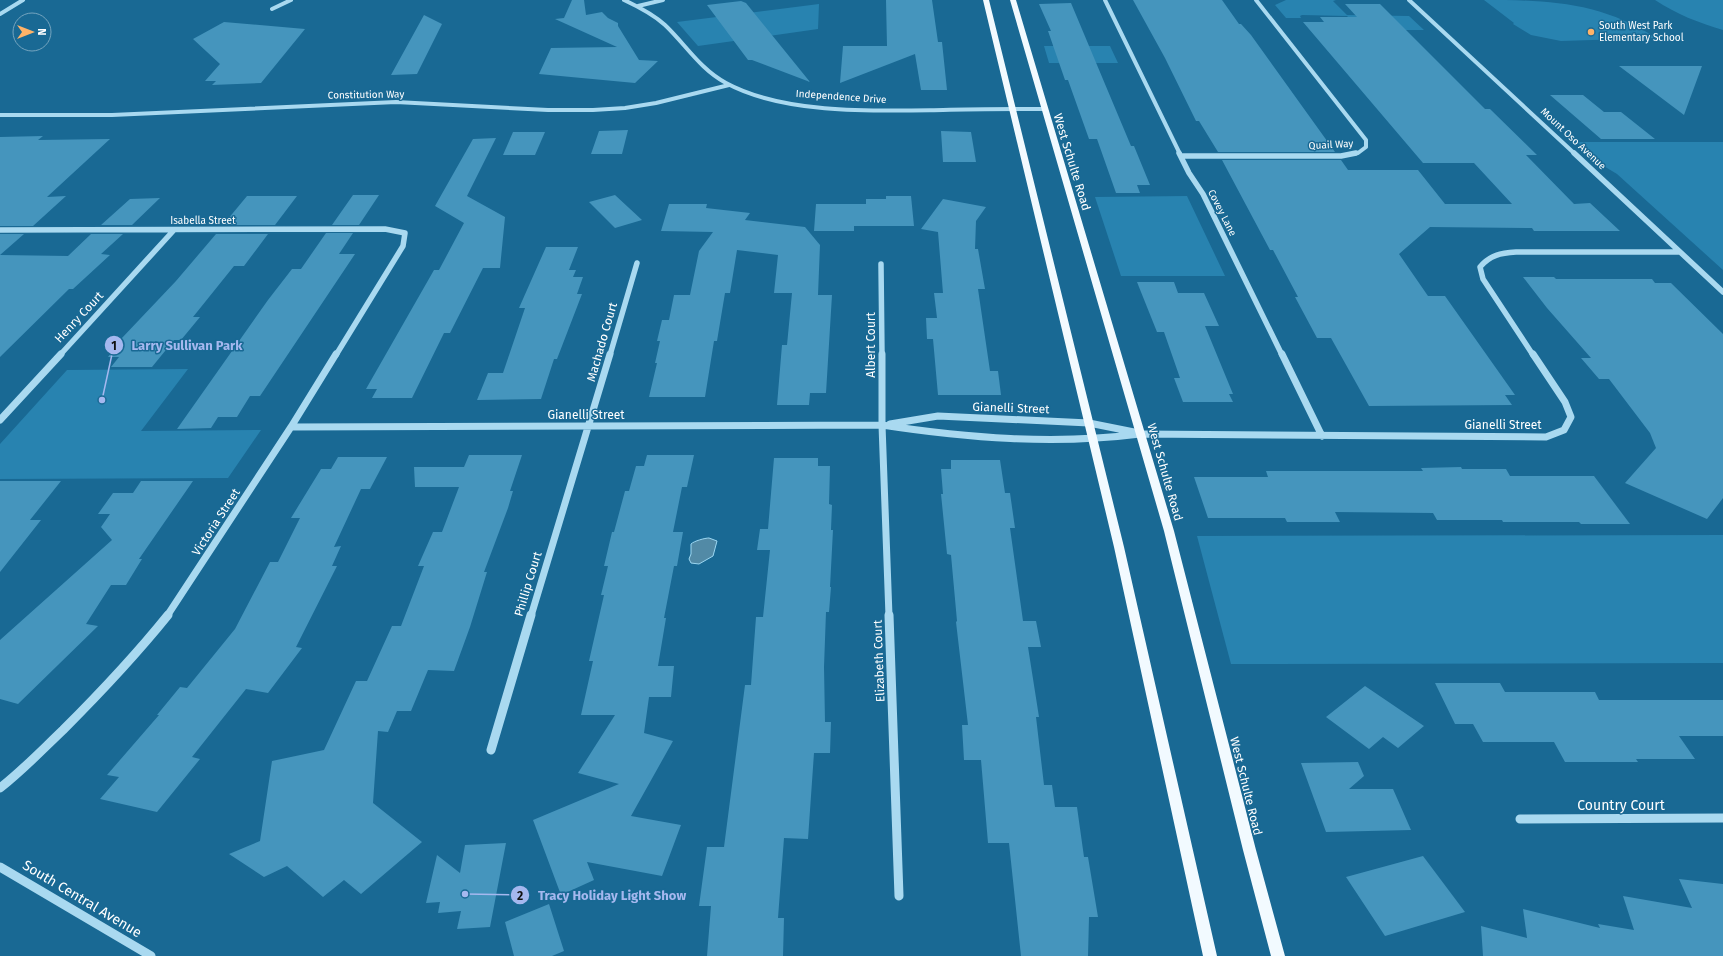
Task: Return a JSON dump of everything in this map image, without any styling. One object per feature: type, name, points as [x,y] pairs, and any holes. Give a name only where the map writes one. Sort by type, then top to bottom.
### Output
[{"type":"main road","points":[[986,0],[1011,109],[1119,547],[1210,956]]},
{"type":"main road","name":"West Schulte Road","points":[[1013,0],[1043,109],[1168,530],[1259,888],[1278,956]]},
{"type":"street","points":[[0,14],[23,0]]},
{"type":"street","points":[[272,9],[291,0]]},
{"type":"street","name":"Independence Drive","points":[[624,0],[638,6],[656,17],[699,65],[712,75],[729,85],[774,99],[801,105],[863,109],[1043,109]]},
{"type":"street","points":[[638,6],[663,0]]},
{"type":"street","name":"Covey Lane","points":[[1104,0],[1189,174],[1203,194],[1322,436]]},
{"type":"street","name":"Quail Way","points":[[1181,156],[1341,156],[1358,153],[1366,147],[1366,140],[1256,0]]},
{"type":"street","name":"Mount Oso Avenue","points":[[1408,0],[1723,292]]},
{"type":"street","name":"Constitution Way","points":[[0,116],[112,115],[389,102],[548,110],[593,110],[625,108],[656,103],[729,85]]},
{"type":"street","name":"Isabella Street","points":[[0,230],[386,229],[405,234]]},
{"type":"street","name":"Henry Court","points":[[0,420],[174,230]]},
{"type":"street","name":"Victoria Street","points":[[0,788],[18,774],[100,693],[136,654],[169,614],[291,427],[403,246],[405,234]]},
{"type":"street","name":"Gianelli Street","points":[[882,425],[939,434],[1054,440],[1093,439],[1140,434],[1546,437],[1564,430],[1571,417],[1565,402],[1483,279],[1480,267],[1486,258],[1498,253],[1680,252]]},
{"type":"street","name":"Machado Court","points":[[589,426],[637,263]]},
{"type":"street","name":"Albert Court","points":[[881,264],[882,425]]},
{"type":"street","name":"Gianelli Street","points":[[291,427],[882,425],[938,416],[1089,423],[1140,434]]},
{"type":"street","name":"Elizabeth Court","points":[[882,425],[899,896]]},
{"type":"street","name":"Phillip Court","points":[[491,750],[589,426]]},
{"type":"street","name":"Country Court","points":[[1520,819],[1723,818]]},
{"type":"street","name":"South Central Avenue","points":[[0,866],[151,956]]},
{"type":"shaded area","points":[[1286,0],[1336,0],[1333,1],[1347,15],[1409,16],[1424,30],[1360,30],[1347,16],[1302,15],[1300,16],[1301,18],[1286,18],[1275,5]]},
{"type":"shaded area","points":[[1484,0],[1552,3],[1594,10],[1635,26],[1656,38],[1561,41],[1531,35],[1513,24],[1514,23]]},
{"type":"shaded area","points":[[1655,0],[1723,0],[1723,30],[1688,18]]},
{"type":"shaded area","points":[[819,4],[818,29],[698,46],[677,22]]},
{"type":"shaded area","points":[[1044,46],[1110,46],[1118,63],[1049,63]]},
{"type":"shaded area","points":[[1577,142],[1723,142],[1723,270],[1617,174],[1602,165]]},
{"type":"shaded area","points":[[1187,196],[1225,276],[1121,276],[1095,197]]},
{"type":"shaded area","points":[[188,369],[141,431],[261,430],[228,478],[0,479],[0,444],[67,370]]},
{"type":"shaded area","points":[[1723,535],[1723,663],[1231,664],[1197,536]]},
{"type":"shaded area","points":[[709,538],[717,541],[713,556],[699,564],[691,563],[689,559],[691,554],[691,544]]},
{"type":"building","points":[[572,0],[584,0],[586,15],[602,12],[608,18],[618,23],[618,26],[639,60],[658,61],[635,83],[539,74],[551,48],[617,47],[555,19],[564,18]]},
{"type":"building","points":[[886,0],[932,0],[938,42],[942,42],[947,90],[921,90],[915,54],[840,83],[843,46],[887,46]]},
{"type":"building","points":[[1133,0],[1222,0],[1239,24],[1241,24],[1251,35],[1335,152],[1218,152],[1199,121],[1196,121],[1165,58]]},
{"type":"building","points":[[741,1],[746,3],[810,82],[752,60],[748,60],[707,5]]},
{"type":"building","points":[[1071,3],[1131,146],[1134,146],[1150,185],[1137,185],[1140,193],[1116,193],[1097,139],[1089,139],[1068,80],[1065,80],[1048,31],[1051,31],[1039,4]]},
{"type":"building","points":[[1345,4],[1380,4],[1485,109],[1490,109],[1537,155],[1526,155],[1574,204],[1590,203],[1620,231],[1534,231],[1532,228],[1430,227],[1399,254],[1428,296],[1445,296],[1515,395],[1505,395],[1512,405],[1369,406],[1331,338],[1317,338],[1295,297],[1298,297],[1273,250],[1270,250],[1222,160],[1341,160],[1348,170],[1418,170],[1445,204],[1512,204],[1474,163],[1423,163],[1303,22],[1324,22],[1320,17],[1357,17]]},
{"type":"building","points":[[424,15],[442,24],[417,74],[391,75]]},
{"type":"building","points":[[224,22],[305,29],[261,83],[212,85],[216,81],[205,81],[220,64],[193,39]]},
{"type":"building","points":[[1619,66],[1702,66],[1684,115]]},
{"type":"building","points":[[1550,95],[1583,95],[1604,112],[1621,112],[1655,139],[1601,139]]},
{"type":"building","points":[[628,130],[622,154],[591,154],[599,131]]},
{"type":"building","points":[[941,131],[971,132],[976,162],[943,162]]},
{"type":"building","points":[[513,132],[545,132],[535,155],[503,155]]},
{"type":"building","points":[[43,136],[38,140],[110,139],[47,197],[66,196],[33,226],[0,226],[0,137]]},
{"type":"building","points":[[496,138],[467,196],[505,217],[500,268],[483,268],[450,333],[444,333],[412,398],[372,398],[377,389],[366,389],[434,270],[439,270],[464,223],[435,206],[473,139]]},
{"type":"building","points":[[353,195],[379,195],[359,225],[332,225]]},
{"type":"building","points":[[615,195],[642,220],[615,228],[589,202]]},
{"type":"building","points":[[247,196],[297,196],[275,225],[223,225]]},
{"type":"building","points":[[886,196],[911,196],[914,226],[854,226],[854,231],[814,231],[816,204],[866,204],[866,199],[886,199]]},
{"type":"building","points":[[160,198],[132,225],[101,225],[130,199]]},
{"type":"building","points":[[943,199],[986,207],[976,221],[975,249],[978,249],[985,289],[978,289],[990,371],[998,371],[1001,395],[938,395],[933,339],[927,339],[926,318],[937,318],[934,293],[943,293],[938,232],[921,229]]},
{"type":"building","points":[[669,204],[707,204],[706,208],[750,213],[745,220],[805,227],[820,245],[818,295],[832,295],[826,393],[810,393],[809,405],[777,405],[782,345],[787,345],[792,293],[774,293],[778,255],[737,250],[730,293],[725,293],[717,341],[714,341],[705,397],[649,397],[657,363],[655,363],[660,341],[657,341],[662,320],[669,320],[674,295],[690,295],[699,251],[713,232],[661,231]]},
{"type":"building","points":[[326,233],[353,233],[339,254],[355,254],[260,396],[250,396],[237,417],[218,417],[211,428],[177,429],[268,300],[292,269],[301,269]]},
{"type":"building","points":[[0,234],[24,234],[0,255]]},
{"type":"building","points":[[91,234],[123,234],[101,254],[110,255],[73,289],[69,289],[0,357],[0,255],[68,256]]},
{"type":"building","points":[[216,234],[268,234],[244,266],[234,266],[193,317],[200,317],[181,340],[174,340],[152,367],[111,367],[119,357],[108,357],[121,339],[176,281]]},
{"type":"building","points":[[546,247],[578,247],[569,270],[576,270],[573,277],[583,277],[577,294],[582,294],[557,359],[554,359],[541,399],[477,400],[488,373],[503,373],[525,308],[519,308]]},
{"type":"building","points":[[1523,277],[1554,277],[1556,279],[1652,279],[1655,283],[1671,283],[1723,334],[1723,498],[1707,519],[1625,483],[1656,448],[1650,433],[1609,379],[1599,379],[1581,358],[1591,358],[1547,308]]},
{"type":"building","points":[[1137,282],[1174,282],[1178,293],[1204,293],[1219,326],[1205,326],[1233,394],[1229,394],[1233,402],[1183,402],[1174,378],[1180,378],[1164,332],[1157,332]]},
{"type":"building","points":[[469,455],[522,455],[510,491],[513,491],[508,508],[484,572],[487,572],[470,627],[454,671],[428,670],[411,711],[397,711],[388,732],[378,731],[373,803],[422,842],[361,894],[344,880],[323,897],[287,866],[264,877],[229,854],[260,841],[272,761],[324,750],[356,681],[367,681],[392,626],[401,626],[424,566],[418,566],[433,532],[442,532],[459,487],[415,487],[414,467],[464,467]]},
{"type":"building","points":[[647,455],[694,455],[687,487],[682,487],[673,532],[683,532],[677,566],[674,566],[664,618],[666,618],[658,666],[674,666],[671,697],[649,697],[644,733],[673,741],[631,816],[681,825],[662,876],[587,862],[594,880],[561,895],[533,820],[619,784],[578,773],[615,715],[581,715],[593,661],[589,661],[604,595],[601,595],[608,566],[604,566],[612,532],[614,532],[625,491],[629,491],[636,466],[644,466]]},
{"type":"building","points":[[338,457],[387,457],[370,489],[361,489],[334,547],[341,546],[332,566],[337,566],[296,647],[302,648],[268,693],[246,689],[192,757],[200,759],[157,812],[100,799],[119,777],[107,775],[159,715],[157,715],[180,687],[187,688],[235,629],[270,562],[278,562],[300,518],[291,518],[321,469],[331,469]]},
{"type":"building","points":[[774,458],[818,458],[818,466],[830,466],[829,504],[832,505],[831,530],[833,530],[831,587],[829,612],[826,612],[824,667],[825,722],[831,722],[830,753],[814,753],[808,839],[784,838],[778,918],[784,918],[783,956],[707,956],[711,906],[699,906],[707,847],[724,847],[745,685],[751,685],[756,617],[763,617],[770,550],[757,550],[760,529],[768,529]]},
{"type":"building","points":[[951,460],[1000,460],[1005,493],[1010,493],[1015,528],[1010,528],[1023,621],[1036,621],[1041,647],[1028,647],[1039,717],[1036,717],[1044,785],[1052,785],[1055,807],[1077,807],[1084,857],[1088,857],[1098,917],[1089,917],[1088,956],[1021,956],[1009,843],[988,843],[981,760],[964,760],[962,725],[968,725],[956,622],[951,555],[947,554],[941,494],[943,494],[941,469],[951,469]]},
{"type":"building","points":[[1461,467],[1462,469],[1506,469],[1510,476],[1594,476],[1630,524],[1503,522],[1502,520],[1437,520],[1433,513],[1335,512],[1340,522],[1287,522],[1285,518],[1208,518],[1194,477],[1268,477],[1266,471],[1423,471],[1421,468]]},
{"type":"building","points":[[0,481],[61,481],[30,520],[41,520],[0,572]]},
{"type":"building","points":[[141,481],[193,481],[139,559],[142,559],[126,585],[111,585],[86,624],[98,626],[18,704],[0,699],[0,640],[112,540],[101,527],[110,514],[98,514],[113,493],[133,493]]},
{"type":"building","points":[[1435,683],[1500,683],[1505,692],[1595,692],[1599,700],[1723,700],[1723,736],[1679,736],[1695,759],[1636,759],[1638,762],[1565,762],[1554,742],[1483,742],[1473,724],[1455,724]]},
{"type":"building","points":[[1365,686],[1424,726],[1398,748],[1383,737],[1369,749],[1326,717]]},
{"type":"building","points":[[1358,762],[1364,776],[1349,789],[1393,789],[1411,830],[1326,832],[1301,763]]},
{"type":"building","points":[[506,843],[490,927],[457,929],[461,911],[438,913],[440,902],[426,903],[437,855],[460,873],[465,845]]},
{"type":"building","points":[[1423,856],[1465,912],[1385,936],[1346,877]]},
{"type":"building","points":[[1679,879],[1723,884],[1723,956],[1483,956],[1481,926],[1527,938],[1523,909],[1600,928],[1598,924],[1634,930],[1623,896],[1692,908]]},
{"type":"building","points":[[549,904],[564,951],[552,956],[514,956],[505,922]]},
{"type":"place","name":"South West Park Elementary School","points":[[1591,32]]},
{"type":"place","name":"Larry Sullivan Park","points":[[102,400]]},
{"type":"place","name":"Tracy Holiday Light Show","points":[[465,894]]}]
